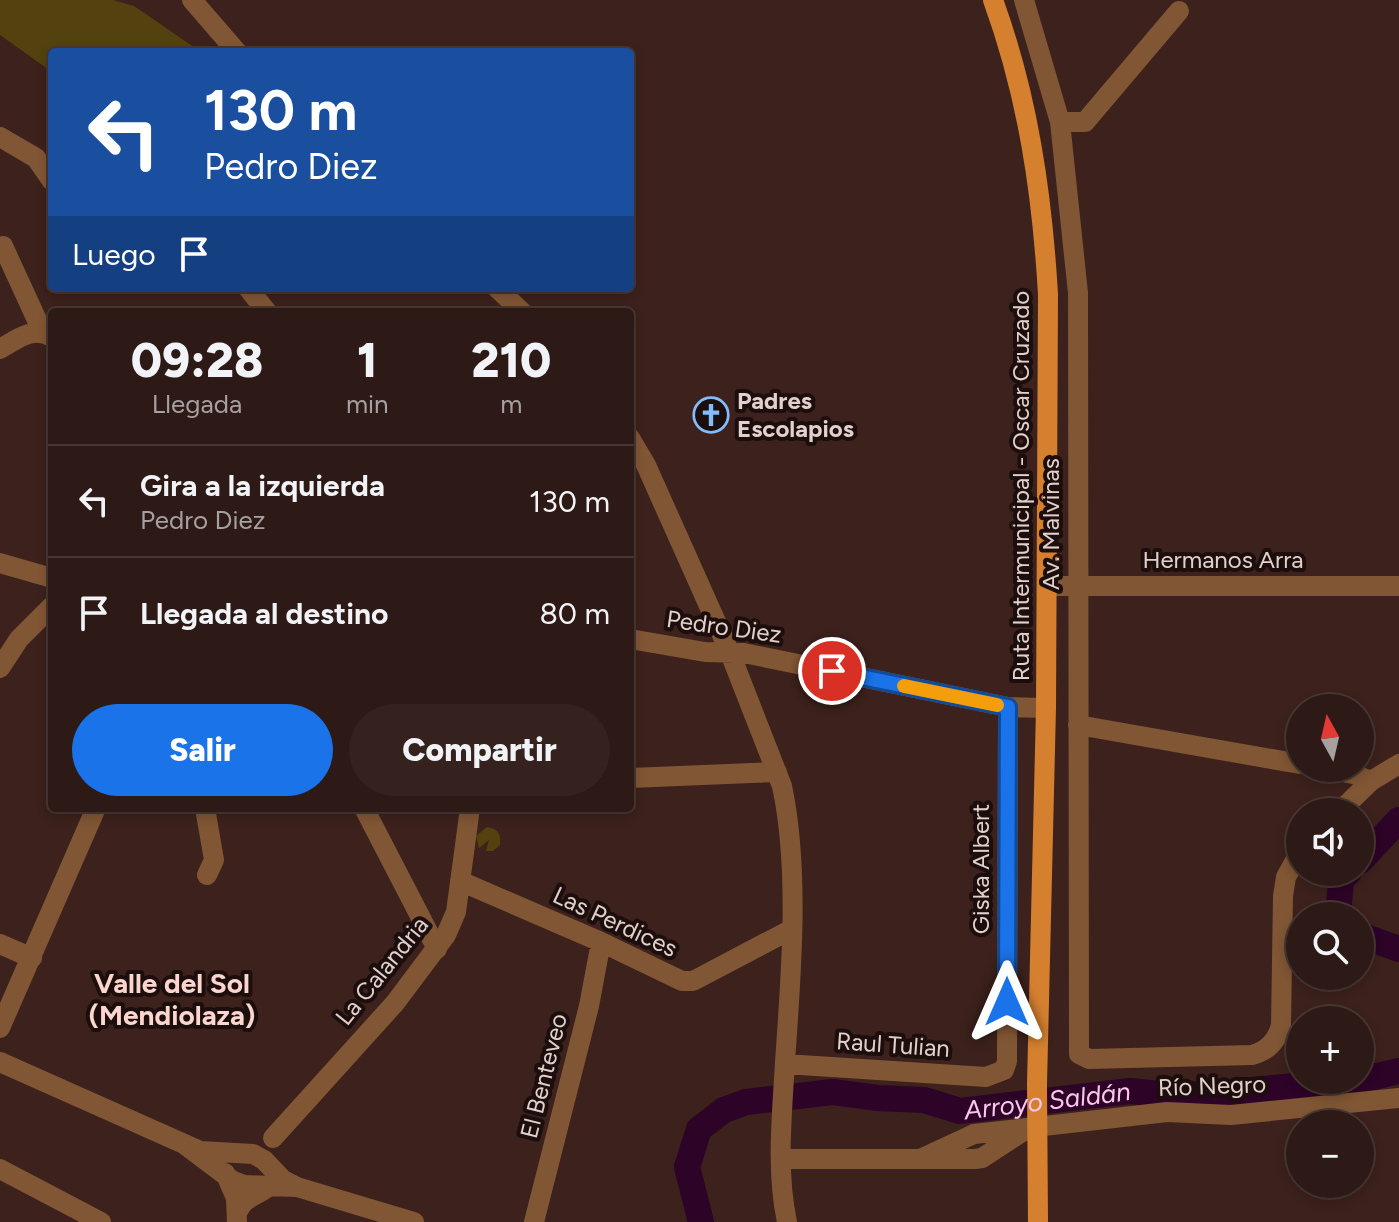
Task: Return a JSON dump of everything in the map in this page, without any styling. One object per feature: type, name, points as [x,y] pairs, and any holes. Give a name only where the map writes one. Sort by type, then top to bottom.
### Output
[{"type":"main road","name":"Ruta Intermunicipal - Oscar Cruzado","points":[[984,0],[1015,100],[1031,191],[1040,311],[1042,922],[1037,1084],[1032,1133],[1038,1222]]},
{"type":"main road","name":"Ruta Intermunicipal - Oscar Cruzado","points":[[993,0],[1024,102],[1039,179],[1044,225],[1048,294],[1048,586],[1042,708]]},
{"type":"street","points":[[192,0],[234,48]]},
{"type":"street","name":"Av. Malvinas","points":[[1024,0],[1060,122],[1078,293],[1079,1054],[1089,1059],[1252,1055],[1271,1046],[1278,1037],[1281,1025],[1286,877]]},
{"type":"street","points":[[1060,122],[1085,122],[1179,11]]},
{"type":"street","points":[[0,137],[36,158],[48,175]]},
{"type":"street","points":[[0,349],[24,335],[47,334],[3,246]]},
{"type":"street","points":[[251,292],[264,308]]},
{"type":"street","points":[[501,292],[518,308]]},
{"type":"street","points":[[634,445],[646,465],[730,653],[782,786],[792,843],[781,1159],[787,1222]]},
{"type":"street","points":[[0,563],[48,577]]},
{"type":"street","name":"Hermanos Arra","points":[[1048,586],[1399,586]]},
{"type":"street","points":[[0,668],[19,639],[48,610]]},
{"type":"street","name":"Pedro Diez","points":[[634,640],[705,652],[744,653],[1008,707],[1042,708]]},
{"type":"street","name":"Giska Albert","points":[[998,1075],[1007,1061],[1008,707]]},
{"type":"street","points":[[1078,725],[1286,762]]},
{"type":"street","points":[[1374,779],[1399,764]]},
{"type":"street","points":[[634,778],[777,772]]},
{"type":"street","points":[[1353,798],[1370,782]]},
{"type":"street","points":[[0,1028],[94,812]]},
{"type":"street","points":[[206,812],[214,860],[207,875]]},
{"type":"street","points":[[366,812],[437,949]]},
{"type":"street","name":"La Calandria","points":[[235,1153],[273,1138],[395,1003],[437,949],[455,918],[469,812]]},
{"type":"street","name":"Las Perdices","points":[[460,881],[601,942],[673,978],[693,981],[790,930]]},
{"type":"street","name":"El Benteveo","points":[[534,1222],[589,1006],[601,942]]},
{"type":"street","points":[[0,944],[32,958]]},
{"type":"street","points":[[0,1062],[200,1151],[253,1154],[283,1180],[297,1187],[414,1222]]},
{"type":"street","name":"Raul Tulian","points":[[784,1073],[998,1075]]},
{"type":"street","name":"Río Negro","points":[[781,1159],[982,1158],[1032,1133],[1167,1112],[1231,1115],[1399,1098]]},
{"type":"street","points":[[238,1216],[248,1197],[270,1186],[272,1179],[268,1164],[273,1138]]},
{"type":"street","points":[[184,1144],[244,1185],[297,1187]]},
{"type":"street","points":[[235,1153],[227,1160],[225,1174],[236,1198],[238,1216]]},
{"type":"street","points":[[0,1169],[101,1222]]},
{"type":"shaded area","points":[[0,0],[113,0],[134,6],[195,48],[48,48],[48,69],[0,35]]},
{"type":"shaded area","points":[[487,827],[496,830],[499,835],[500,845],[493,851],[486,851],[489,840],[479,848],[476,836]]},
{"type":"waterway","name":"Arroyo Saldán","points":[[1374,846],[1399,820]]},
{"type":"waterway","name":"Arroyo Saldán","points":[[1339,902],[1340,886]]},
{"type":"waterway","name":"Arroyo Saldán","points":[[1374,940],[1399,949]]},
{"type":"waterway","name":"Arroyo Saldán","points":[[1374,1077],[1399,1071]]},
{"type":"waterway","name":"Arroyo Saldán","points":[[701,1222],[687,1167],[699,1129],[724,1110],[746,1102],[833,1092],[924,1100],[960,1111],[1130,1091],[1170,1095],[1211,1094],[1286,1087]]},
{"type":"slow traffic","points":[[904,686],[997,705]]},
{"type":"place","name":"Padres Escolapios","points":[[711,415]]},
{"type":"district","name":"Valle del Sol (Mendiolaza)","points":[[172,999]]},
{"type":"route","points":[[832,671],[1008,707],[1007,1002]]}]
